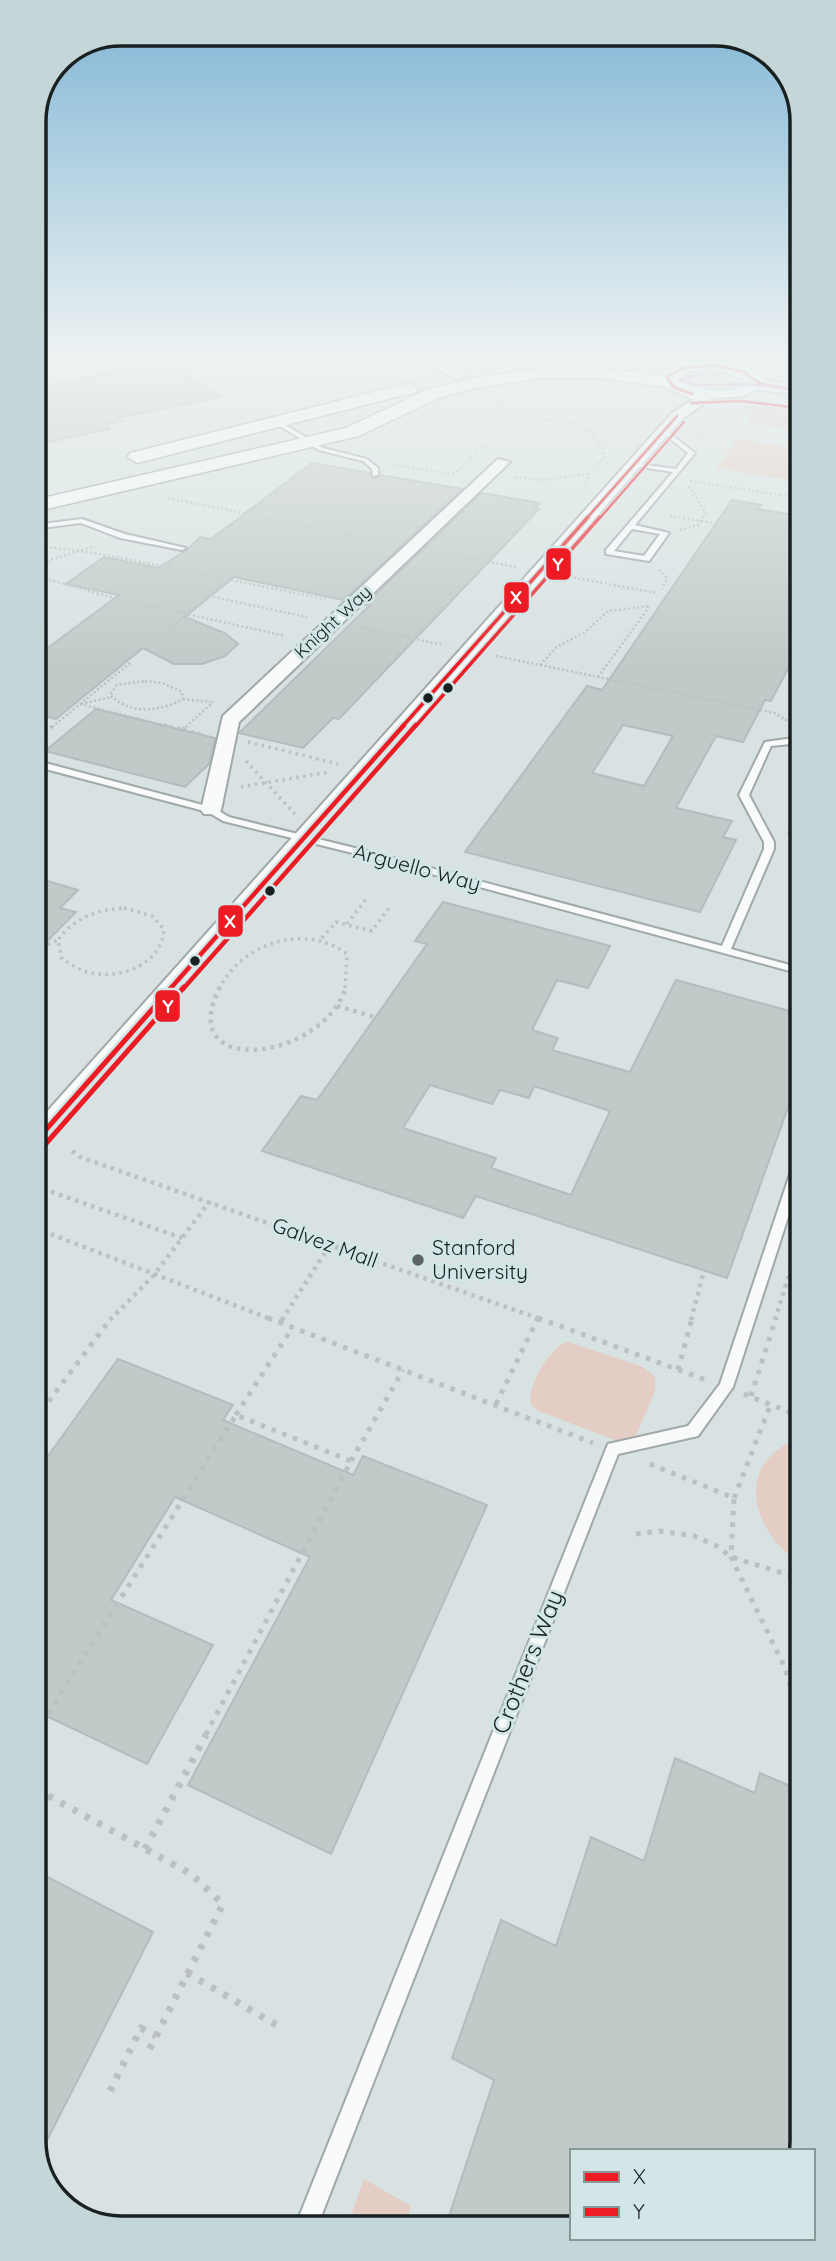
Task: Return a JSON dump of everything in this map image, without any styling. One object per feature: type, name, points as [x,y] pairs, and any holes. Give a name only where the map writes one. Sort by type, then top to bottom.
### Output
[{"type":"street","points":[[119,461],[129,459]]},
{"type":"street","points":[[46,503],[240,459]]},
{"type":"street","points":[[46,1130],[640,459]]},
{"type":"street","name":"Knight Way","points":[[211,810],[230,720],[498,466]]},
{"type":"lane","points":[[359,459],[375,468],[375,475]]},
{"type":"lane","points":[[632,527],[666,533],[646,559],[609,552],[688,459]]},
{"type":"lane","points":[[635,464],[678,471]]},
{"type":"lane","points":[[46,526],[82,521],[123,536],[183,548]]},
{"type":"lane","points":[[725,951],[769,849],[744,795],[768,744],[790,741]]},
{"type":"lane","name":"Arguello Way","points":[[46,766],[211,810],[226,819],[790,968]]},
{"type":"lane","points":[[613,1449],[693,1431],[726,1387],[790,1192]]},
{"type":"lane","name":"Crothers Way","points":[[311,2215],[613,1449]]},
{"type":"path","points":[[584,494],[588,474],[603,459]]},
{"type":"path","points":[[498,466],[532,479],[588,474]]},
{"type":"path","points":[[412,468],[452,474]]},
{"type":"path","points":[[705,484],[710,478]]},
{"type":"path","points":[[681,480],[790,496]]},
{"type":"path","points":[[678,531],[695,527],[706,509],[688,487],[691,481]]},
{"type":"path","points":[[783,495],[786,490]]},
{"type":"path","points":[[167,498],[244,516]]},
{"type":"path","points":[[664,515],[719,524]]},
{"type":"path","points":[[167,629],[295,525]]},
{"type":"path","points":[[46,561],[105,543]]},
{"type":"path","points":[[46,546],[101,554],[326,600]]},
{"type":"path","points":[[655,565],[667,578],[662,589]]},
{"type":"path","points":[[554,574],[657,593]]},
{"type":"path","points":[[46,579],[185,615],[285,636]]},
{"type":"path","points":[[540,665],[558,646],[585,632],[608,611],[651,605],[598,677]]},
{"type":"path","points":[[491,655],[774,713]]},
{"type":"path","points":[[46,731],[130,663]]},
{"type":"path","points":[[112,697],[111,690],[117,685],[145,681],[173,687],[182,692],[183,699]]},
{"type":"path","points":[[80,704],[112,697],[125,705],[144,708],[174,705],[183,699],[212,702]]},
{"type":"path","points":[[226,740],[295,814]]},
{"type":"path","points":[[213,792],[335,771]]},
{"type":"path","points":[[347,924],[366,899]]},
{"type":"path","points":[[322,938],[336,922],[372,931],[391,905]]},
{"type":"path","points":[[46,945],[58,940],[64,927],[90,913],[124,908],[153,915],[163,923],[167,933],[159,955],[133,971],[116,975],[83,973],[71,967],[62,959],[58,940]]},
{"type":"path","points":[[296,936],[322,938],[346,954],[348,976],[337,1006],[304,1036],[276,1048],[253,1051],[223,1044],[215,1037],[209,1020],[213,997],[227,975],[244,959],[271,944],[296,936]]},
{"type":"path","points":[[337,1006],[375,1017]]},
{"type":"path","name":"Galvez Mall","points":[[72,1151],[80,1157],[210,1201],[678,1370],[704,1271]]},
{"type":"path","points":[[46,1189],[182,1238]]},
{"type":"path","points":[[46,1405],[117,1310],[153,1275],[210,1201]]},
{"type":"path","points":[[46,1232],[613,1449],[734,1498]]},
{"type":"path","points":[[279,1323],[329,1246]]},
{"type":"path","points":[[751,1396],[790,1272]]},
{"type":"path","points":[[496,1404],[538,1318]]},
{"type":"path","points":[[46,1717],[292,1327]]},
{"type":"path","points":[[145,1849],[351,1461],[403,1370]]},
{"type":"path","points":[[726,1387],[790,1413]]},
{"type":"path","points":[[770,1406],[734,1498],[731,1557],[785,1668],[790,1685]]},
{"type":"path","points":[[236,1415],[351,1461]]},
{"type":"path","points":[[636,1534],[660,1531],[694,1536],[731,1557],[790,1575]]},
{"type":"path","points":[[46,1795],[191,1874],[223,1904],[146,2056]]},
{"type":"path","points":[[187,1973],[280,2027]]},
{"type":"path","points":[[110,2091],[141,2028],[156,2036]]},
{"type":"shaded area","points":[[723,459],[790,459],[790,480],[716,468]]},
{"type":"shaded area","points":[[568,1342],[643,1367],[655,1377],[655,1391],[635,1438],[615,1440],[541,1412],[531,1405],[532,1388],[541,1368],[554,1351]]},
{"type":"shaded area","points":[[790,1443],[790,1555],[770,1534],[756,1498],[758,1479],[765,1463],[780,1448]]},
{"type":"shaded area","points":[[364,2179],[411,2206],[408,2215],[351,2215]]},
{"type":"building","points":[[312,463],[370,473],[374,479],[381,475],[462,489],[343,600],[234,577],[185,617],[225,633],[238,644],[225,656],[202,664],[174,664],[143,648],[56,719],[46,716],[46,649],[119,595],[66,584],[104,557],[158,568],[187,550],[200,537],[211,539]]},
{"type":"building","points":[[482,493],[540,503],[534,509],[539,509],[339,719],[333,718],[303,748],[239,733],[370,605],[365,605]]},
{"type":"building","points":[[732,500],[761,505],[758,509],[790,514],[790,665],[771,701],[765,700],[743,742],[716,736],[676,808],[732,821],[723,837],[736,840],[700,912],[465,852],[587,686],[602,690]],"holes":[[[623,725],[673,736],[644,786],[592,773]]]},
{"type":"building","points":[[96,709],[215,738],[209,764],[185,787],[46,750]]},
{"type":"building","points":[[46,881],[78,890],[60,908],[76,912],[46,942]]},
{"type":"building","points":[[443,902],[610,946],[588,988],[557,980],[532,1030],[558,1038],[552,1050],[630,1072],[676,980],[790,1011],[790,1102],[727,1278],[476,1196],[463,1218],[262,1151],[301,1096],[317,1100],[427,944],[415,941]],"holes":[[[430,1085],[492,1104],[500,1090],[529,1098],[534,1086],[610,1111],[571,1195],[491,1168],[496,1158],[403,1128]]]},
{"type":"building","points":[[118,1359],[233,1405],[223,1420],[353,1475],[363,1456],[487,1505],[331,1854],[188,1785],[310,1557],[175,1497],[111,1600],[213,1645],[147,1764],[46,1716],[46,1459]]},
{"type":"building","points":[[675,1758],[755,1793],[760,1773],[790,1786],[790,2149],[570,2149],[570,2216],[449,2216],[494,2080],[452,2058],[501,1920],[556,1946],[591,1837],[644,1861]]},
{"type":"building","points":[[46,1876],[153,1932],[46,2142]]},
{"type":"transit line","name":"X","points":[[46,1130],[639,459]]},
{"type":"transit line","name":"Y","points":[[46,1143],[652,459]]},
{"type":"place","name":"Stanford University","points":[[418,1260]]}]
